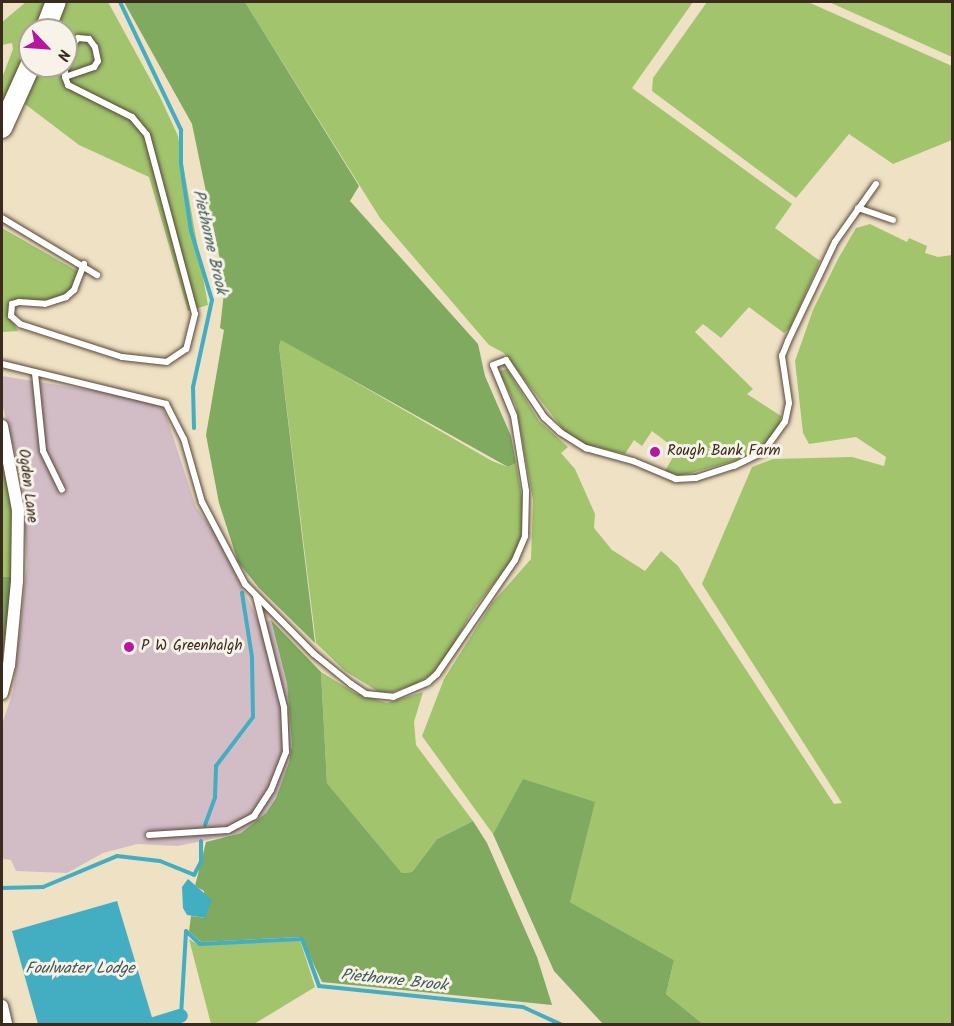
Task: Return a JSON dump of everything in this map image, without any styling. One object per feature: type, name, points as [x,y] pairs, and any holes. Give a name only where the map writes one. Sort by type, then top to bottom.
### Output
[{"type":"main road","points":[[50,18],[56,2]]},
{"type":"main road","points":[[2,128],[25,78]]},
{"type":"street","name":"Ogden Lane","points":[[2,426],[18,510],[17,581],[9,665],[2,693]]},
{"type":"street","points":[[2,1006],[6,1024]]},
{"type":"lane","points":[[78,38],[89,39],[95,47],[98,61],[94,67],[78,73]]},
{"type":"lane","points":[[66,78],[74,90],[132,117],[147,135],[195,314],[186,349],[166,362],[122,357],[20,324],[11,316],[12,304],[19,302],[45,304],[66,297],[75,290],[84,264]]},
{"type":"lane","points":[[2,364],[35,374],[155,398],[166,404],[184,439],[202,502],[246,584],[314,654],[366,694],[393,697],[428,682],[444,665],[515,560],[525,536],[526,491],[514,416],[493,365],[506,360],[544,417],[586,448],[633,461],[676,480],[696,478],[734,466],[763,452],[785,422],[789,404],[782,356],[817,276],[858,208],[876,184]]},
{"type":"lane","points":[[858,208],[893,220]]},
{"type":"lane","points":[[2,218],[84,264],[98,275]]},
{"type":"lane","points":[[35,374],[43,452],[62,490]]},
{"type":"lane","points":[[149,835],[228,830],[254,816],[271,790],[286,752],[284,707],[255,595]]},
{"type":"shaded area","points":[[2,376],[133,397],[161,406],[166,415],[196,507],[217,536],[260,624],[271,620],[287,684],[292,745],[289,762],[276,798],[266,813],[241,833],[178,846],[137,844],[103,853],[67,873],[16,871],[11,860],[2,859],[2,724],[13,692],[27,565],[22,479],[2,404]]},
{"type":"green space","points":[[26,2],[50,2],[44,18],[18,18],[18,78],[2,114],[2,78],[13,49],[12,43],[2,45],[2,22]]},
{"type":"green space","points":[[66,2],[108,2],[160,97],[178,136],[208,305],[188,311],[149,177],[79,145],[25,104],[35,78],[78,78],[78,18],[60,18]]},
{"type":"green space","points":[[124,2],[245,2],[359,186],[350,201],[478,344],[485,376],[511,436],[516,463],[508,467],[281,340],[279,346],[315,643],[259,588],[238,562],[219,503],[206,435],[224,330],[220,328],[225,284],[192,124]]},
{"type":"green space","points":[[245,2],[693,2],[632,88],[792,204],[775,228],[820,261],[790,328],[784,333],[749,307],[721,338],[703,324],[695,332],[753,389],[747,394],[781,416],[779,429],[762,449],[750,456],[681,476],[665,471],[677,450],[652,431],[642,446],[634,440],[625,454],[583,444],[566,433],[504,353],[489,345],[380,218]]},
{"type":"green space","points":[[707,2],[808,2],[952,66],[952,140],[893,164],[849,134],[796,198],[652,91],[653,78]]},
{"type":"green space","points":[[829,2],[952,2],[952,57]]},
{"type":"green space","points":[[870,224],[907,242],[909,238],[927,246],[925,253],[938,257],[952,255],[952,1024],[703,1024],[666,994],[674,960],[570,902],[523,780],[493,834],[422,736],[444,679],[492,603],[531,559],[533,500],[516,406],[499,371],[507,369],[539,421],[568,447],[561,453],[575,469],[595,514],[594,528],[612,550],[645,571],[661,551],[678,566],[834,804],[842,803],[702,584],[752,467],[773,459],[852,457],[884,466],[886,457],[856,437],[809,444],[803,433],[795,361],[813,310],[838,259],[856,228]]},
{"type":"green space","points":[[2,228],[79,272],[71,290],[62,297],[48,301],[12,302],[8,315],[18,331],[2,332]]},
{"type":"green space","points":[[281,339],[492,461],[508,467],[516,463],[524,510],[521,539],[513,559],[473,610],[447,656],[431,675],[413,685],[392,692],[379,692],[345,671],[316,643],[279,346]]},
{"type":"green space","points":[[2,441],[15,538],[13,577],[2,577]]},
{"type":"green space","points":[[2,577],[13,577],[2,664]]},
{"type":"green space","points":[[271,620],[321,672],[327,783],[402,873],[412,872],[437,839],[473,821],[487,843],[537,957],[552,1005],[322,982],[301,937],[201,942],[189,931],[191,916],[205,918],[204,891],[195,886],[206,842],[241,833],[266,813],[276,798],[289,762],[292,745],[287,684]]},
{"type":"green space","points":[[321,672],[355,693],[387,703],[423,692],[414,722],[416,745],[473,821],[437,839],[412,872],[402,873],[327,783]]},
{"type":"green space","points":[[523,779],[595,802],[570,902],[674,960],[666,994],[703,1024],[603,1024],[554,971],[493,834]]},
{"type":"green space","points":[[189,939],[199,945],[300,940],[315,987],[254,1024],[211,1024]]},
{"type":"water","points":[[188,879],[212,900],[205,918],[187,915],[183,908],[182,887]]},
{"type":"water","name":"Foulwater Lodge","points":[[117,901],[154,1024],[38,1024],[12,931]]},
{"type":"waterway","name":"Piethorne Brook","points":[[120,2],[181,130],[181,164],[191,231],[212,300],[193,387],[194,428]]},
{"type":"waterway","name":"Piethorne Brook","points":[[205,825],[215,797],[216,766],[253,717],[252,657],[242,593]]},
{"type":"waterway","points":[[2,888],[43,887],[117,856],[160,861],[194,875],[201,862],[201,841]]},
{"type":"waterway","name":"Piethorne Brook","points":[[186,931],[200,944],[302,939],[319,986],[523,1007],[560,1024]]},
{"type":"waterway","points":[[181,1016],[186,931]]},
{"type":"waterway","points":[[154,1024],[181,1016]]},
{"type":"place","name":"Rough Bank Farm","points":[[655,452]]},
{"type":"place","name":"P W Greenhalgh","points":[[129,647]]}]
